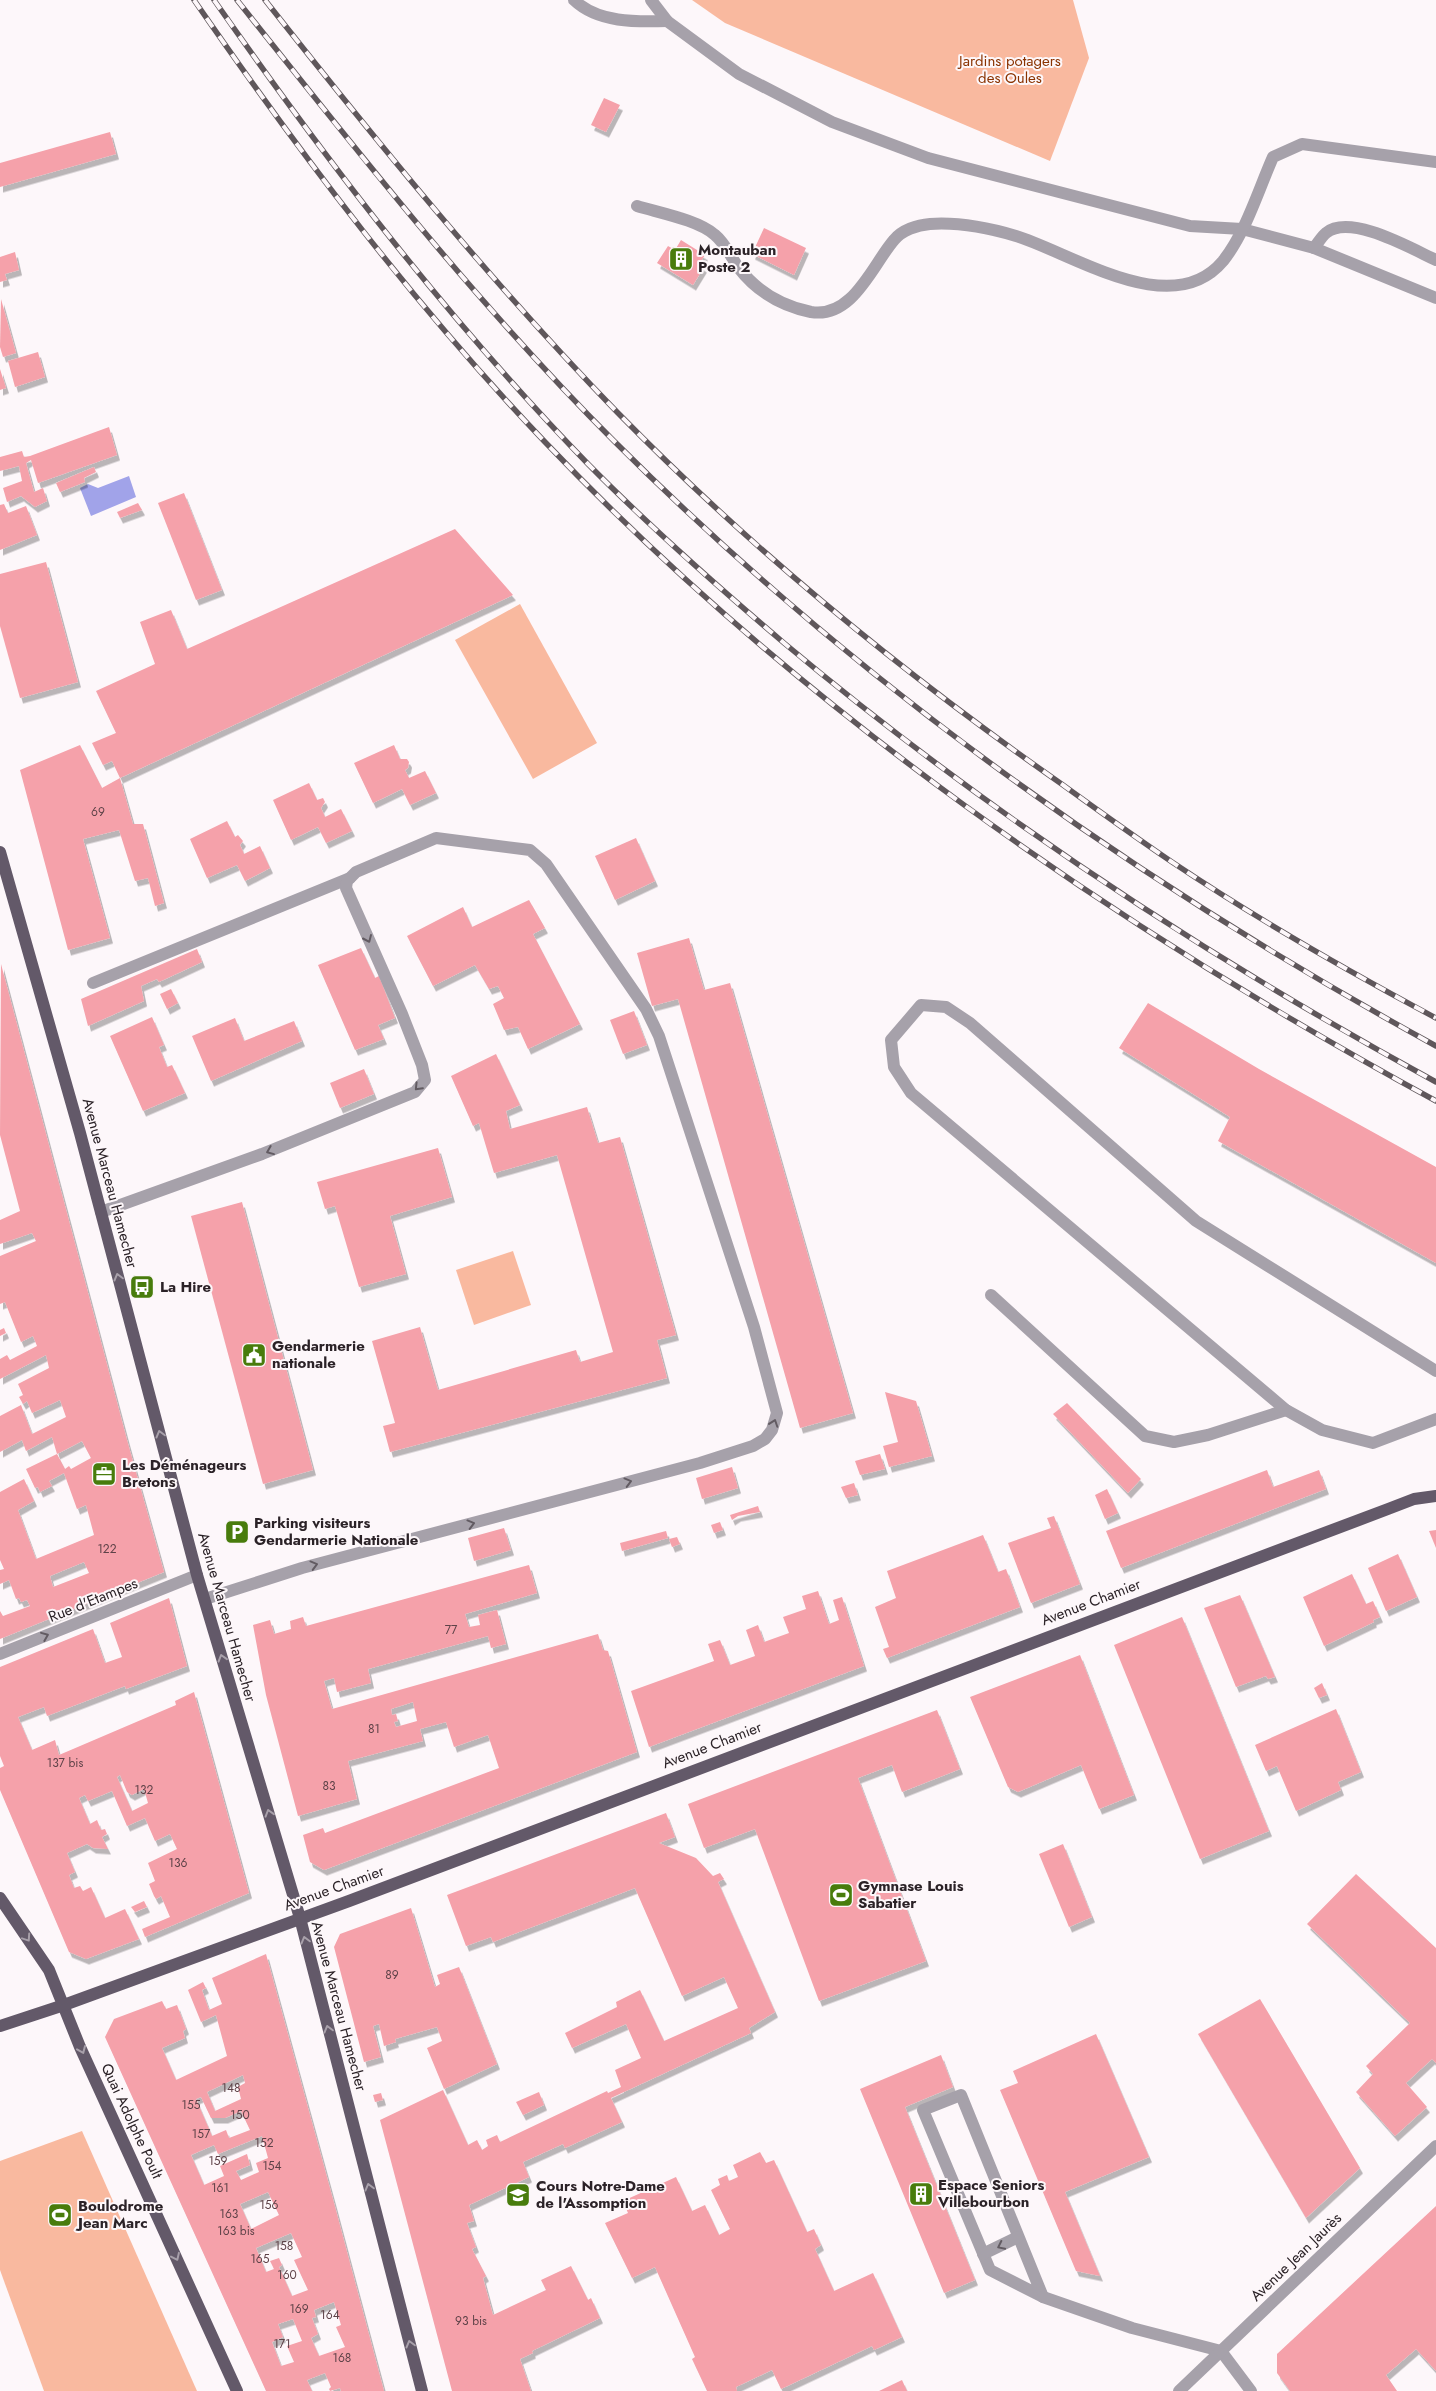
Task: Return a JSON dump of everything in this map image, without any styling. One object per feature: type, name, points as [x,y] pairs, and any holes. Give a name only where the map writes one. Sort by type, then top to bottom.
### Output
[{"type":"main road","name":"Avenue Marceau Hamecher","points":[[0,852],[101,1212],[197,1576],[300,1918],[422,2391]]},
{"type":"main road","name":"Avenue Chamier","points":[[0,2026],[64,2005],[300,1918],[1226,1569],[1414,1500],[1436,1496]]},
{"type":"main road","name":"Quai Adolphe Poult","points":[[0,1898],[49,1970],[84,2055],[237,2391]]},
{"type":"street","points":[[574,0],[595,14],[612,19],[667,21]]},
{"type":"street","points":[[651,0],[667,21],[739,74],[832,122],[928,158],[1190,226],[1242,229],[1314,248],[1436,298]]},
{"type":"street","points":[[637,206],[705,228],[716,235],[754,284],[772,298],[791,308],[815,312],[827,310],[850,299],[861,289],[895,239],[917,226],[943,223],[1016,236],[1118,278],[1170,287],[1189,285],[1207,275],[1223,261],[1242,229],[1273,157],[1302,144],[1436,162]]},
{"type":"street","points":[[1314,248],[1327,232],[1347,226],[1371,231],[1436,260]]},
{"type":"street","points":[[101,1212],[262,1154],[414,1092],[422,1084],[424,1072],[419,1056],[346,888],[346,884],[356,872],[436,838],[530,850],[546,864],[646,1009],[659,1036],[754,1327],[776,1405],[776,1423],[765,1438],[753,1446],[700,1463],[293,1571],[205,1599]]},
{"type":"street","points":[[93,983],[350,878]]},
{"type":"street","points":[[1436,1371],[1196,1222],[970,1023],[946,1007],[921,1005],[891,1040],[894,1067],[911,1093],[1286,1410],[1322,1430],[1373,1443],[1436,1419]]},
{"type":"street","points":[[991,1296],[1145,1436],[1174,1442],[1208,1435],[1286,1410]]},
{"type":"street","name":"Rue d'Etampes","points":[[0,1654],[197,1576]]},
{"type":"street","points":[[1043,2297],[961,2095],[923,2110],[990,2270],[1043,2297],[1132,2328],[1221,2351],[1251,2391]]},
{"type":"street","name":"Avenue Jean Jaurès","points":[[1179,2391],[1436,2146]]},
{"type":"street","points":[[983,2254],[1018,2237]]},
{"type":"green space","name":"Jardins potagers des Oules","points":[[692,0],[1073,0],[1089,58],[1050,161],[725,23]]},
{"type":"green space","points":[[520,604],[597,743],[533,779],[455,640]]},
{"type":"green space","points":[[513,1251],[531,1305],[474,1325],[456,1270]]},
{"type":"green space","name":"Boulodrome Jean Marc","points":[[82,2131],[197,2391],[44,2391],[0,2270],[0,2161]]},
{"type":"water","points":[[129,476],[136,497],[91,516],[80,488],[88,484],[98,488]]},
{"type":"building","points":[[604,98],[620,105],[606,132],[591,125]]},
{"type":"building","points":[[110,132],[116,154],[0,187],[0,163]]},
{"type":"building","points":[[764,228],[806,248],[794,275],[752,254]]},
{"type":"building","name":"Montauban Poste 2","points":[[681,240],[705,255],[699,264],[704,267],[693,285],[657,263],[668,246],[675,250]]},
{"type":"building","points":[[15,252],[19,270],[5,274],[7,280],[0,282],[0,257]]},
{"type":"building","points":[[1,299],[16,353],[3,357],[0,347]]},
{"type":"building","points":[[38,352],[45,377],[15,387],[8,361]]},
{"type":"building","points":[[0,369],[6,388],[0,390]]},
{"type":"building","points":[[109,427],[117,455],[38,483],[31,460],[26,463],[34,492],[43,488],[47,501],[35,507],[21,496],[7,502],[3,488],[22,481],[19,466],[0,471],[0,457],[22,451],[24,457],[30,456]]},
{"type":"building","points":[[94,467],[96,472],[84,478],[85,482],[60,492],[56,483]]},
{"type":"building","points":[[184,493],[222,590],[196,600],[158,503]]},
{"type":"building","points":[[138,503],[142,510],[120,518],[117,512]]},
{"type":"building","points":[[4,504],[8,513],[26,506],[37,535],[0,550],[0,505]]},
{"type":"building","points":[[455,529],[513,595],[120,778],[112,761],[103,765],[92,743],[116,733],[96,691],[155,664],[140,622],[171,610],[187,649]]},
{"type":"building","points":[[46,562],[78,682],[20,698],[0,626],[0,574]]},
{"type":"building","points":[[80,745],[102,788],[120,778],[133,824],[143,824],[164,903],[155,906],[148,878],[135,881],[119,830],[83,839],[110,938],[68,950],[20,770]]},
{"type":"building","points":[[394,745],[400,759],[407,759],[409,762],[408,768],[405,770],[409,778],[425,771],[436,793],[410,805],[402,789],[373,803],[354,763]]},
{"type":"building","points":[[309,783],[317,800],[323,798],[325,802],[321,808],[325,817],[341,809],[352,831],[326,843],[318,827],[291,840],[273,800]]},
{"type":"building","points":[[227,821],[235,837],[238,835],[243,841],[240,845],[244,854],[260,846],[270,868],[245,881],[237,865],[207,878],[190,839]]},
{"type":"building","points":[[636,838],[655,881],[615,900],[595,856]]},
{"type":"building","points":[[529,900],[545,928],[533,934],[580,1024],[528,1049],[518,1027],[504,1030],[493,1004],[504,998],[498,986],[489,989],[475,965],[433,986],[407,936],[463,907],[472,927]]},
{"type":"building","points":[[689,938],[704,990],[730,983],[853,1413],[800,1428],[678,999],[652,1006],[637,953]]},
{"type":"building","points":[[361,948],[375,978],[379,976],[395,1018],[378,1025],[384,1039],[355,1050],[318,965]]},
{"type":"building","points":[[197,949],[202,962],[159,982],[157,979],[141,986],[144,1001],[88,1026],[81,999]]},
{"type":"building","points":[[1,964],[127,1440],[164,1572],[0,1639],[0,1611],[3,1616],[30,1606],[27,1600],[21,1602],[19,1598],[16,1599],[9,1580],[0,1584],[0,1570],[4,1569],[0,1560],[0,1492],[24,1479],[34,1501],[18,1510],[36,1559],[94,1535],[86,1505],[77,1509],[64,1473],[49,1481],[52,1486],[40,1492],[38,1487],[35,1488],[26,1469],[57,1454],[52,1437],[26,1451],[22,1440],[0,1452],[0,1416],[21,1405],[32,1434],[66,1417],[60,1400],[32,1413],[27,1401],[23,1404],[19,1397],[23,1395],[18,1384],[49,1368],[46,1355],[0,1379],[0,1359],[7,1355],[10,1360],[37,1346],[33,1336],[21,1342],[5,1302],[0,1304],[0,1256],[36,1241],[32,1233],[0,1244],[0,1220],[20,1211],[0,1135]],"holes":[[[82,1441],[91,1458],[71,1469],[69,1466],[65,1469],[57,1454]],[[84,1562],[89,1573],[53,1587],[50,1576]]]},
{"type":"building","points":[[171,989],[178,1003],[167,1009],[160,994]]},
{"type":"building","points":[[1148,1003],[1259,1069],[1436,1167],[1436,1263],[1218,1141],[1230,1117],[1119,1048]]},
{"type":"building","points":[[634,1011],[647,1045],[623,1054],[610,1020]]},
{"type":"building","points":[[152,1017],[164,1045],[159,1047],[167,1067],[172,1065],[185,1093],[143,1111],[110,1036]]},
{"type":"building","points":[[235,1018],[244,1041],[294,1021],[302,1041],[211,1081],[192,1036]]},
{"type":"building","points":[[496,1054],[520,1105],[506,1111],[510,1129],[587,1107],[598,1143],[620,1137],[676,1335],[657,1340],[667,1378],[390,1452],[383,1426],[395,1423],[372,1341],[420,1327],[438,1390],[576,1350],[580,1362],[613,1352],[557,1155],[494,1173],[479,1123],[473,1126],[451,1076]]},
{"type":"building","points":[[364,1069],[374,1094],[340,1108],[330,1083]]},
{"type":"building","points":[[438,1148],[452,1197],[390,1216],[406,1274],[359,1287],[335,1206],[325,1209],[317,1182]]},
{"type":"building","points":[[242,1202],[313,1470],[263,1484],[191,1216]]},
{"type":"building","points":[[4,1328],[6,1333],[0,1336],[0,1330]]},
{"type":"building","points":[[885,1392],[916,1401],[932,1456],[889,1467],[883,1446],[898,1442]]},
{"type":"building","points":[[1067,1403],[1141,1479],[1128,1493],[1053,1414]]},
{"type":"building","points":[[880,1454],[885,1469],[860,1475],[855,1461]]},
{"type":"building","points":[[732,1467],[738,1488],[702,1499],[696,1478]]},
{"type":"building","points":[[1267,1470],[1273,1487],[1319,1470],[1326,1489],[1121,1568],[1106,1531]]},
{"type":"building","points":[[854,1483],[858,1495],[846,1498],[841,1487]]},
{"type":"building","points":[[1107,1489],[1118,1513],[1105,1519],[1095,1495]]},
{"type":"building","points":[[758,1506],[760,1512],[738,1516],[732,1520],[730,1515]]},
{"type":"building","points":[[1054,1516],[1080,1584],[1031,1603],[1008,1543],[1051,1528],[1047,1518]]},
{"type":"building","points":[[720,1522],[723,1530],[714,1533],[711,1525]]},
{"type":"building","points":[[504,1528],[511,1550],[474,1561],[468,1538]]},
{"type":"building","points":[[1436,1530],[1436,1548],[1429,1531]]},
{"type":"building","points":[[666,1531],[668,1538],[622,1551],[620,1543]]},
{"type":"building","points":[[983,1535],[998,1572],[1006,1569],[1020,1607],[887,1658],[883,1649],[889,1647],[875,1607],[896,1598],[887,1571]]},
{"type":"building","points":[[677,1537],[680,1544],[672,1547],[669,1539]]},
{"type":"building","points":[[1398,1554],[1417,1597],[1386,1611],[1368,1568]]},
{"type":"building","points":[[529,1565],[537,1593],[465,1614],[469,1627],[480,1625],[478,1615],[497,1610],[506,1644],[491,1648],[488,1636],[368,1669],[371,1683],[337,1692],[334,1678],[324,1681],[332,1709],[598,1634],[603,1650],[608,1651],[637,1752],[324,1870],[310,1862],[303,1835],[323,1828],[325,1833],[499,1768],[488,1735],[454,1747],[446,1722],[420,1729],[423,1741],[348,1761],[357,1799],[298,1816],[266,1695],[253,1625],[270,1620],[274,1634],[291,1629],[290,1621],[303,1617],[306,1626]],"holes":[[[413,1702],[417,1721],[396,1727],[394,1722],[398,1721],[396,1714],[392,1715],[391,1709]]]},
{"type":"building","points":[[1352,1574],[1366,1604],[1373,1601],[1380,1617],[1373,1620],[1374,1622],[1324,1646],[1303,1597]]},
{"type":"building","points":[[818,1591],[829,1624],[839,1620],[833,1600],[842,1597],[864,1666],[649,1747],[631,1691],[714,1661],[708,1644],[720,1640],[730,1665],[755,1656],[746,1630],[758,1625],[764,1642],[789,1633],[783,1617],[806,1609],[802,1596]]},
{"type":"building","points":[[1240,1595],[1275,1677],[1268,1679],[1266,1676],[1236,1687],[1204,1608]]},
{"type":"building","points":[[169,1598],[187,1666],[126,1689],[125,1686],[47,1716],[44,1707],[18,1717],[32,1750],[55,1740],[59,1755],[176,1705],[175,1701],[194,1692],[249,1893],[145,1937],[142,1929],[170,1917],[161,1896],[156,1899],[149,1884],[155,1881],[148,1863],[177,1849],[170,1834],[155,1841],[145,1818],[127,1826],[112,1791],[88,1801],[85,1795],[79,1798],[90,1824],[97,1820],[101,1830],[105,1829],[107,1834],[102,1837],[108,1849],[93,1848],[87,1844],[67,1853],[75,1872],[69,1875],[74,1888],[80,1886],[83,1891],[91,1887],[105,1918],[125,1909],[139,1939],[86,1959],[69,1952],[0,1790],[0,1768],[4,1766],[0,1756],[0,1667],[93,1629],[105,1663],[122,1657],[110,1623]],"holes":[[[120,1775],[127,1792],[132,1795],[144,1789],[148,1803],[132,1811],[117,1777]]]},
{"type":"building","points":[[1182,1617],[1269,1831],[1200,1859],[1114,1645]]},
{"type":"building","points":[[1080,1655],[1134,1795],[1099,1809],[1081,1765],[1018,1792],[1008,1787],[970,1697]]},
{"type":"building","points":[[1322,1683],[1327,1695],[1319,1698],[1314,1688]]},
{"type":"building","points":[[1336,1709],[1361,1772],[1338,1782],[1341,1790],[1296,1811],[1277,1766],[1266,1771],[1255,1745]]},
{"type":"building","name":"Gymnase Louis Sabatier","points":[[937,1710],[960,1769],[902,1792],[892,1765],[858,1778],[926,1961],[819,2001],[755,1829],[704,1848],[688,1804]]},
{"type":"building","points":[[666,1813],[675,1837],[659,1843],[696,1858],[713,1876],[720,1873],[724,1879],[718,1882],[775,2012],[749,2028],[751,2033],[611,2098],[622,2122],[565,2148],[563,2144],[523,2162],[529,2177],[469,2205],[474,2221],[467,2223],[476,2247],[472,2249],[486,2276],[483,2278],[493,2315],[546,2290],[541,2280],[571,2266],[588,2300],[591,2298],[600,2318],[532,2351],[533,2353],[520,2359],[531,2391],[452,2391],[380,2120],[443,2090],[468,2145],[477,2140],[482,2150],[488,2146],[486,2140],[497,2135],[500,2142],[607,2091],[608,2093],[621,2087],[615,2070],[641,2058],[626,2024],[572,2048],[565,2033],[617,2007],[616,2002],[640,1990],[664,2041],[738,2008],[724,1977],[682,1996],[635,1888],[493,1942],[491,1937],[466,1946],[447,1895]]},
{"type":"building","points":[[1063,1844],[1092,1917],[1069,1927],[1039,1854]]},
{"type":"building","points":[[1356,1874],[1436,1948],[1436,2063],[1432,2059],[1406,2083],[1427,2107],[1395,2136],[1356,2092],[1373,2074],[1366,2066],[1410,2023],[1307,1924]]},
{"type":"building","points":[[144,1901],[147,1907],[135,1912],[131,1907]]},
{"type":"building","points":[[411,1908],[435,1987],[440,1984],[437,1975],[459,1967],[497,2064],[444,2089],[427,2048],[442,2041],[437,2027],[395,2039],[396,2042],[384,2046],[379,2024],[373,2026],[381,2057],[364,2062],[334,1947],[340,1934]]},
{"type":"building","points":[[266,1954],[384,2391],[341,2391],[340,2388],[330,2391],[331,2387],[325,2373],[307,2380],[312,2391],[266,2391],[105,2037],[114,2019],[162,2001],[166,2009],[177,2005],[186,2029],[183,2031],[185,2038],[162,2048],[176,2080],[227,2056],[216,2015],[201,2022],[188,1990],[203,1982],[206,1988],[202,1990],[209,2010],[222,2004],[212,1978]],"holes":[[[243,2075],[245,2083],[238,2087],[241,2099],[215,2111],[207,2092]],[[201,2097],[211,2118],[225,2118],[241,2111],[250,2130],[229,2138],[226,2130],[212,2136],[196,2099]],[[262,2136],[268,2158],[256,2163],[259,2172],[241,2180],[236,2171],[250,2165],[247,2154],[220,2166],[224,2176],[204,2185],[191,2155],[214,2145],[218,2154]],[[268,2192],[279,2215],[251,2229],[240,2204]],[[291,2233],[302,2257],[294,2260],[308,2290],[292,2296],[279,2267],[282,2265],[279,2258],[270,2261],[274,2269],[266,2272],[256,2248]],[[334,2302],[341,2325],[336,2327],[345,2347],[319,2356],[311,2338],[318,2334],[312,2318],[316,2317],[314,2310]],[[293,2319],[302,2341],[287,2346],[294,2362],[281,2366],[272,2342],[283,2337],[278,2324]]]},
{"type":"building","points":[[1260,1999],[1360,2168],[1306,2218],[1198,2034]]},
{"type":"building","points":[[1096,2034],[1149,2157],[1065,2192],[1100,2276],[1076,2271],[1000,2090],[1018,2083],[1013,2071]]},
{"type":"building","name":"Espace Seniors Villebourbon","points":[[941,2055],[953,2087],[905,2107],[975,2280],[944,2293],[860,2089]]},
{"type":"building","points":[[539,2092],[544,2105],[523,2115],[516,2102]]},
{"type":"building","points":[[381,2093],[383,2100],[375,2102],[373,2095]]},
{"type":"building","points":[[760,2152],[766,2163],[774,2160],[807,2232],[814,2229],[821,2245],[815,2249],[834,2291],[873,2273],[902,2337],[874,2350],[872,2346],[781,2389],[772,2370],[736,2387],[737,2391],[707,2391],[692,2359],[695,2357],[655,2267],[632,2278],[605,2223],[628,2213],[623,2201],[676,2177],[692,2211],[705,2205],[719,2235],[730,2229],[711,2190],[720,2185],[718,2179],[727,2175],[729,2181],[738,2177],[733,2165]]},
{"type":"building","points":[[1436,2206],[1436,2371],[1416,2349],[1386,2375],[1397,2391],[1290,2391],[1277,2373],[1277,2354]]},
{"type":"building","points":[[902,2380],[907,2391],[879,2391]]},
{"type":"railway","points":[[194,0],[318,172],[450,337],[545,442],[643,539],[746,632],[853,721],[965,806],[1080,886],[1197,962],[1316,1034],[1436,1101]]},
{"type":"railway","points":[[214,0],[346,181],[392,240],[487,354],[588,464],[635,511],[709,578],[784,643],[861,705],[1018,823],[1099,879],[1181,932],[1265,984],[1436,1082]]},
{"type":"railway","points":[[237,0],[419,226],[514,336],[614,441],[707,530],[802,615],[902,696],[1004,773],[1108,846],[1215,916],[1325,983],[1436,1046]]},
{"type":"railway","points":[[265,0],[392,158],[480,262],[570,363],[669,463],[776,562],[831,609],[945,699],[1158,853],[1269,924],[1335,963],[1436,1018]]},
{"type":"place","name":"Montauban Poste 2","points":[[681,259]]},
{"type":"place","name":"La Hire","points":[[142,1287]]},
{"type":"place","name":"Gendarmerie nationale","points":[[254,1355]]},
{"type":"place","name":"Les Déménageurs Bretons","points":[[104,1474]]},
{"type":"place","name":"Parking visiteurs Gendarmerie Nationale","points":[[237,1532]]},
{"type":"place","name":"Gymnase Louis Sabatier","points":[[841,1895]]},
{"type":"place","name":"Espace Seniors Villebourbon","points":[[921,2194]]},
{"type":"place","name":"Cours Notre-Dame de l'Assomption","points":[[518,2195]]},
{"type":"place","name":"Boulodrome Jean Marc","points":[[60,2215]]}]
